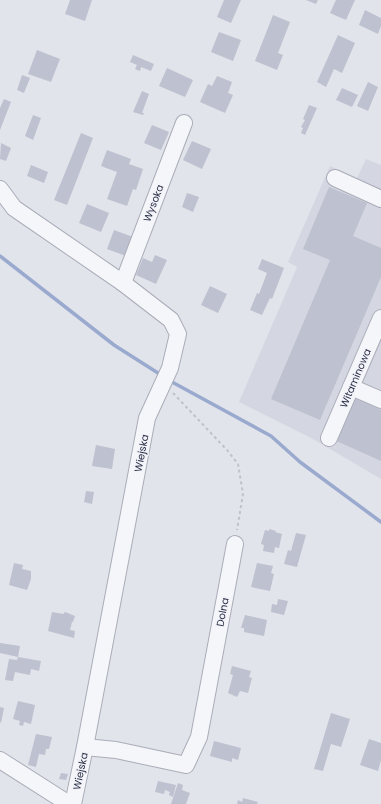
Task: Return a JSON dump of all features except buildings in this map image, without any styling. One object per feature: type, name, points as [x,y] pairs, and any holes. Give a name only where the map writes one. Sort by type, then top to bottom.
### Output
[{"type":"street","name":"Wysoka","points":[[123,283],[184,123]]},
{"type":"street","points":[[335,178],[381,199]]},
{"type":"street","name":"Wiejska","points":[[0,189],[14,208],[123,283],[171,320],[178,334],[170,368],[147,418],[73,804]]},
{"type":"street","name":"Witaminowa","points":[[329,438],[381,318]]},
{"type":"street","points":[[351,387],[381,400]]},
{"type":"street","name":"Dolna","points":[[85,747],[116,750],[186,765],[199,736],[235,544]]},
{"type":"street","points":[[0,760],[69,804]]},
{"type":"path","points":[[162,386],[189,409],[238,464],[243,494],[235,544]]},
{"type":"shaded area","points":[[366,159],[381,165],[381,479],[313,439],[239,402],[297,267],[288,262],[330,166],[357,178]]},
{"type":"waterway","points":[[0,256],[114,345],[158,373]]},
{"type":"waterway","points":[[172,382],[271,436],[300,462],[381,522]]}]
